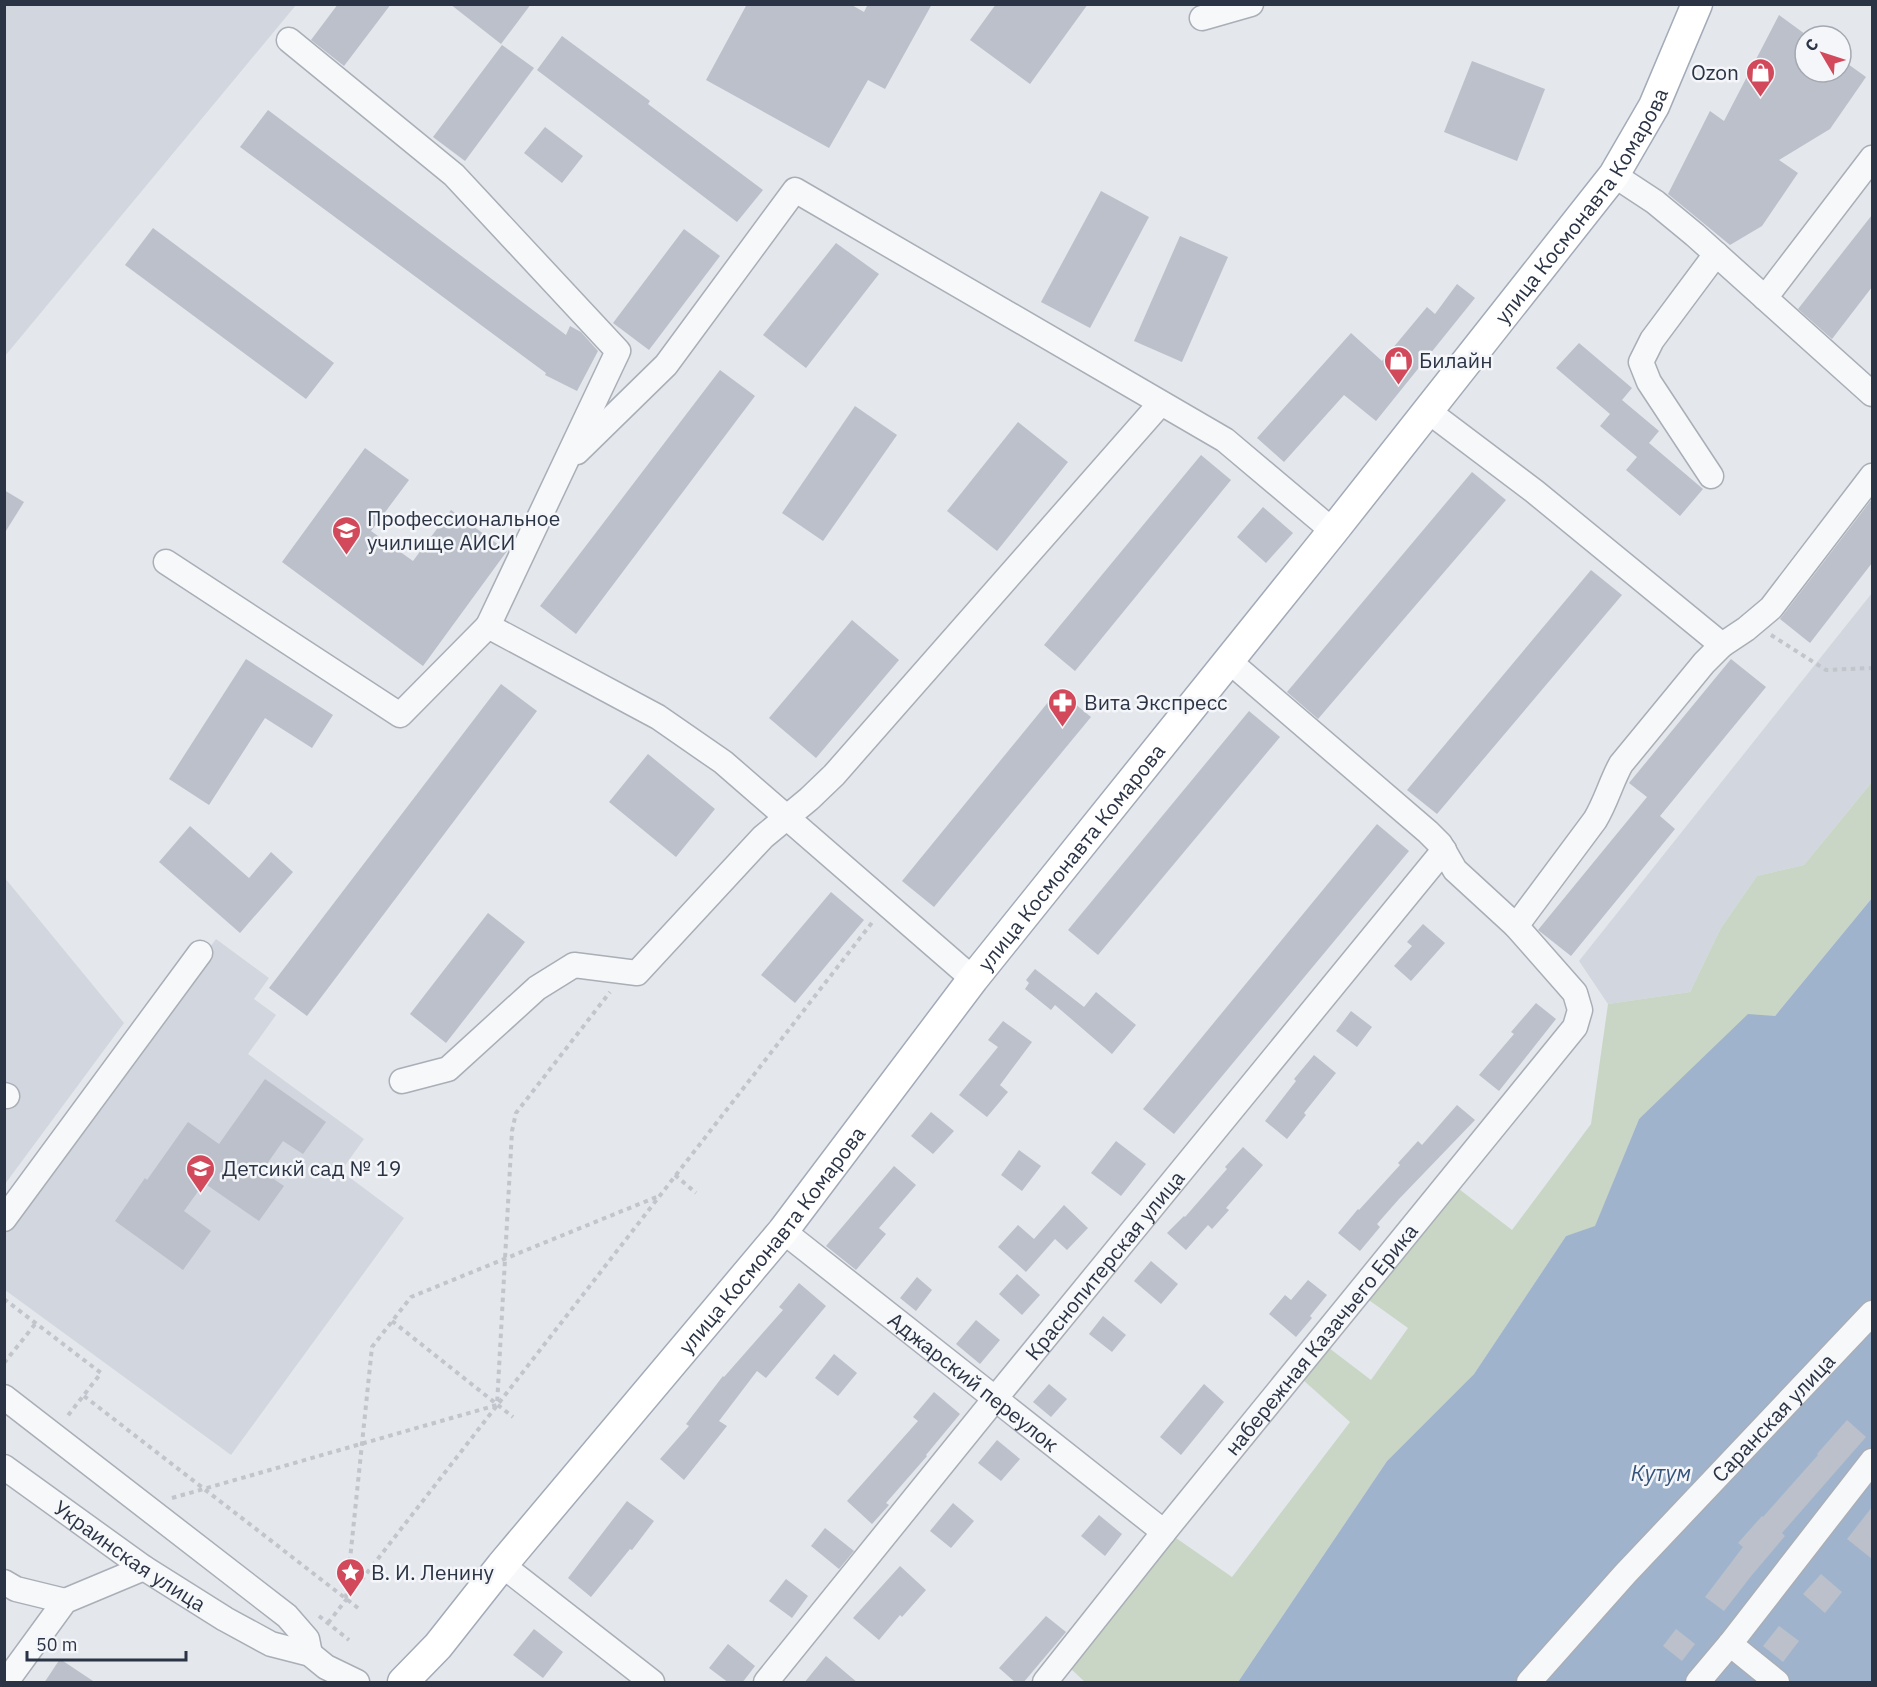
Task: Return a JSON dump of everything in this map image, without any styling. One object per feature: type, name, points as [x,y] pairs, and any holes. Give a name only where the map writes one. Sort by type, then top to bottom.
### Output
[{"type":"main road","name":"улица Космонавта Комарова","points":[[403,1683],[438,1646],[502,1564],[783,1231],[973,979],[1333,531],[1614,175],[1654,106],[1697,4]]},
{"type":"street","points":[[1202,18],[1251,4]]},
{"type":"street","points":[[166,562],[400,715],[488,626],[618,351],[454,175],[289,40]]},
{"type":"street","points":[[1765,298],[1872,158]]},
{"type":"street","points":[[1614,175],[1655,202],[1872,394]]},
{"type":"street","points":[[564,464],[666,365],[795,190],[1225,440],[1333,531]]},
{"type":"street","points":[[1711,476],[1649,382],[1641,362],[1652,340],[1716,254]]},
{"type":"street","points":[[402,1081],[448,1069],[537,988],[574,965],[638,973],[755,845],[809,800],[834,775],[1160,404]]},
{"type":"street","points":[[1428,411],[1534,490],[1722,645]]},
{"type":"street","points":[[1229,661],[1428,831],[1444,850],[1455,870],[1516,926],[1595,820],[1621,764],[1704,663],[1722,645],[1771,608],[1872,476]]},
{"type":"street","points":[[488,626],[658,717],[723,762],[973,979]]},
{"type":"street","name":"Краснопитерская улица","points":[[766,1683],[994,1400],[1444,850]]},
{"type":"street","name":"набережная Казачьего Ерика","points":[[1045,1683],[1164,1532],[1575,1027],[1580,1010],[1575,993],[1516,926]]},
{"type":"street","points":[[4,1220],[200,953]]},
{"type":"street","name":"Аджарский переулок","points":[[783,1231],[994,1400],[1164,1532]]},
{"type":"street","name":"Саранская улица","points":[[1529,1683],[1625,1574],[1872,1312]]},
{"type":"street","points":[[4,1397],[287,1616],[307,1639],[310,1654]]},
{"type":"street","points":[[1698,1683],[1872,1461]]},
{"type":"street","name":"Украинская улица","points":[[4,1467],[144,1568],[225,1619],[271,1644],[310,1654],[326,1667],[357,1683]]},
{"type":"street","points":[[502,1564],[652,1683]]},
{"type":"street","points":[[6,1683],[65,1601],[144,1568]]},
{"type":"street","points":[[4,1582],[15,1589],[65,1601]]},
{"type":"street","points":[[1730,1644],[1777,1683]]},
{"type":"path","points":[[1752,623],[1826,670],[1872,668]]},
{"type":"path","points":[[328,1623],[886,904]]},
{"type":"path","points":[[497,1404],[512,1131],[516,1113],[626,971]]},
{"type":"path","points":[[675,1175],[696,1193]]},
{"type":"path","points":[[346,1599],[372,1347],[392,1321],[411,1297],[659,1196]]},
{"type":"path","points":[[4,1299],[101,1374],[65,1419]]},
{"type":"path","points":[[392,1321],[513,1417]]},
{"type":"path","points":[[4,1363],[36,1323]]},
{"type":"path","points":[[84,1396],[358,1608]]},
{"type":"path","points":[[168,1499],[497,1404]]},
{"type":"shaded area","points":[[4,5],[296,5],[5,356]]},
{"type":"shaded area","points":[[1872,593],[1872,782],[1804,865],[1757,876],[1721,928],[1690,992],[1608,1004],[1579,961]]},
{"type":"shaded area","points":[[4,877],[124,1023],[5,1184],[4,1184]]},
{"type":"shaded area","name":"Детсикй сад № 19","points":[[216,939],[269,978],[254,999],[276,1015],[248,1054],[364,1139],[341,1171],[404,1218],[231,1455],[5,1290],[5,1228]]},
{"type":"green space","points":[[1872,782],[1872,898],[1775,1016],[1639,1119],[1595,1227],[1566,1236],[1474,1374],[1387,1461],[1238,1682],[1085,1682],[1071,1669],[1176,1538],[1232,1577],[1350,1422],[1302,1379],[1329,1348],[1371,1380],[1408,1328],[1366,1298],[1459,1189],[1512,1230],[1591,1124],[1608,1004],[1690,992],[1721,928],[1757,876],[1804,865]]},
{"type":"water","name":"Кутум","points":[[1872,898],[1872,1682],[1238,1682],[1387,1461],[1474,1374],[1566,1236],[1595,1226],[1639,1119],[1748,1014],[1775,1016]]},
{"type":"building","points":[[338,4],[391,4],[344,66],[311,40]]},
{"type":"building","points":[[450,4],[531,4],[501,44]]},
{"type":"building","points":[[747,4],[850,4],[864,12],[868,4],[932,4],[885,89],[868,80],[829,148],[706,80]]},
{"type":"building","points":[[996,4],[1088,4],[1030,84],[970,40]]},
{"type":"building","points":[[1779,15],[1793,25],[1793,84],[1853,84],[1853,68],[1866,77],[1830,129],[1779,160],[1798,173],[1762,226],[1730,245],[1668,194],[1710,111],[1724,121]]},
{"type":"building","points":[[562,36],[650,101],[648,104],[763,190],[737,222],[537,70]]},
{"type":"building","points":[[502,45],[534,68],[465,161],[433,137]]},
{"type":"building","points":[[1472,61],[1545,89],[1517,161],[1444,132]]},
{"type":"building","points":[[268,110],[566,335],[570,326],[581,332],[598,351],[577,391],[545,375],[546,373],[240,147]]},
{"type":"building","points":[[545,127],[583,156],[562,183],[524,153]]},
{"type":"building","points":[[1101,191],[1149,217],[1090,328],[1041,302]]},
{"type":"building","points":[[1872,215],[1872,287],[1832,339],[1798,309]]},
{"type":"building","points":[[153,228],[334,363],[306,399],[125,265]]},
{"type":"building","points":[[684,229],[720,256],[649,350],[613,323]]},
{"type":"building","points":[[1180,236],[1228,257],[1182,362],[1134,341]]},
{"type":"building","points":[[836,243],[879,274],[806,368],[763,335]]},
{"type":"building","points":[[1457,284],[1475,298],[1376,421],[1344,395],[1284,462],[1257,438],[1351,333],[1382,361],[1427,307],[1435,314]]},
{"type":"building","points":[[1579,343],[1632,388],[1622,400],[1659,431],[1649,443],[1703,489],[1680,516],[1626,470],[1637,457],[1600,426],[1610,414],[1556,368]]},
{"type":"building","points":[[720,370],[755,396],[576,634],[540,606]]},
{"type":"building","points":[[855,406],[897,435],[823,541],[782,513]]},
{"type":"building","points":[[1018,422],[1068,462],[997,551],[947,511]]},
{"type":"building","name":"Профессиональное училище АИСИ","points":[[365,448],[409,480],[371,531],[413,561],[451,510],[507,551],[423,666],[282,562]]},
{"type":"building","points":[[1201,455],[1231,480],[1075,671],[1044,645]]},
{"type":"building","points":[[1472,472],[1506,500],[1318,719],[1287,692]]},
{"type":"building","points":[[4,490],[24,502],[4,534]]},
{"type":"building","points":[[1872,499],[1872,563],[1810,643],[1780,619]]},
{"type":"building","points":[[1263,507],[1293,533],[1266,563],[1237,537]]},
{"type":"building","points":[[1591,570],[1622,595],[1437,814],[1407,790]]},
{"type":"building","points":[[852,620],[899,660],[816,758],[769,718]]},
{"type":"building","points":[[246,659],[333,715],[312,748],[265,718],[209,805],[169,779]]},
{"type":"building","points":[[1731,659],[1766,687],[1660,816],[1675,829],[1571,956],[1538,930],[1647,797],[1629,783]]},
{"type":"building","points":[[501,684],[537,711],[307,1016],[269,988]]},
{"type":"building","points":[[1058,690],[1091,717],[934,907],[902,881]]},
{"type":"building","points":[[1249,711],[1280,737],[1098,955],[1068,930]]},
{"type":"building","points":[[648,754],[715,809],[676,857],[609,802]]},
{"type":"building","points":[[1377,824],[1409,851],[1174,1134],[1143,1109]]},
{"type":"building","points":[[190,826],[249,878],[271,852],[293,872],[240,933],[159,862]]},
{"type":"building","points":[[831,892],[864,920],[795,1003],[761,975]]},
{"type":"building","points":[[488,913],[525,942],[446,1043],[410,1014]]},
{"type":"building","points":[[1423,924],[1445,943],[1411,981],[1394,966],[1412,946],[1407,942]]},
{"type":"building","points":[[1035,969],[1084,1007],[1096,992],[1136,1025],[1112,1054],[1055,1005],[1051,1010],[1025,989],[1029,983],[1026,980]]},
{"type":"building","points":[[1536,1003],[1556,1019],[1499,1091],[1479,1075],[1514,1034],[1511,1032]]},
{"type":"building","points":[[1351,1011],[1372,1027],[1357,1047],[1336,1031]]},
{"type":"building","points":[[1003,1021],[1032,1042],[1000,1085],[1008,1092],[987,1117],[959,1095],[998,1047],[988,1040]]},
{"type":"building","points":[[1314,1055],[1336,1073],[1304,1113],[1306,1115],[1287,1139],[1265,1121]]},
{"type":"building","points":[[265,1079],[326,1122],[303,1154],[283,1141],[262,1171],[284,1186],[259,1221],[204,1183],[184,1211],[211,1231],[183,1270],[115,1221],[188,1122],[219,1144]]},
{"type":"building","points":[[1457,1105],[1475,1120],[1377,1224],[1380,1227],[1360,1251],[1338,1233],[1400,1165],[1398,1163],[1418,1141],[1422,1145]]},
{"type":"building","points":[[931,1112],[954,1131],[933,1154],[911,1136]]},
{"type":"building","points":[[1116,1141],[1146,1164],[1121,1196],[1091,1173]]},
{"type":"building","points":[[1243,1147],[1263,1165],[1226,1208],[1229,1210],[1212,1229],[1208,1225],[1186,1250],[1167,1233],[1185,1217]]},
{"type":"building","points":[[1019,1150],[1041,1166],[1022,1191],[1001,1175]]},
{"type":"building","points":[[894,1166],[916,1185],[879,1228],[886,1234],[856,1270],[826,1246]]},
{"type":"building","points":[[1064,1205],[1088,1228],[1067,1250],[1055,1239],[1026,1272],[998,1247],[1018,1225],[1034,1239]]},
{"type":"building","points":[[1151,1261],[1178,1284],[1161,1304],[1134,1281]]},
{"type":"building","points":[[1017,1274],[1040,1295],[1022,1315],[999,1294]]},
{"type":"building","points":[[917,1277],[932,1290],[916,1311],[900,1298]]},
{"type":"building","points":[[1308,1280],[1327,1295],[1296,1337],[1269,1314],[1285,1295],[1291,1300]]},
{"type":"building","points":[[799,1283],[826,1306],[766,1378],[757,1371],[719,1421],[727,1426],[684,1480],[660,1459],[689,1426],[686,1424],[723,1376],[783,1310],[779,1307]]},
{"type":"building","points":[[1103,1316],[1126,1335],[1112,1352],[1089,1334]]},
{"type":"building","points":[[976,1320],[1000,1340],[980,1364],[956,1344]]},
{"type":"building","points":[[834,1354],[857,1373],[838,1396],[815,1378]]},
{"type":"building","points":[[1049,1384],[1067,1399],[1051,1417],[1033,1402]]},
{"type":"building","points":[[1204,1384],[1224,1402],[1181,1455],[1160,1437]]},
{"type":"building","points":[[934,1392],[960,1414],[886,1503],[889,1505],[872,1524],[847,1501],[918,1421],[913,1417]]},
{"type":"building","points":[[1847,1420],[1866,1437],[1782,1533],[1785,1536],[1724,1611],[1705,1597],[1743,1547],[1738,1543]]},
{"type":"building","points":[[997,1440],[1020,1459],[1001,1481],[978,1463]]},
{"type":"building","points":[[627,1501],[654,1521],[591,1597],[568,1578]]},
{"type":"building","points":[[953,1503],[974,1521],[951,1548],[930,1531]]},
{"type":"building","points":[[1872,1507],[1872,1559],[1847,1539]]},
{"type":"building","points":[[1099,1515],[1122,1534],[1105,1556],[1081,1536]]},
{"type":"building","points":[[825,1528],[854,1551],[839,1569],[811,1546]]},
{"type":"building","points":[[900,1566],[926,1590],[902,1617],[900,1615],[879,1640],[853,1618]]},
{"type":"building","points":[[1821,1574],[1842,1592],[1825,1613],[1803,1594]]},
{"type":"building","points":[[786,1579],[808,1596],[792,1618],[769,1601]]},
{"type":"building","points":[[1046,1616],[1066,1632],[1023,1683],[1016,1683],[999,1668]]},
{"type":"building","points":[[1779,1626],[1799,1641],[1783,1662],[1763,1646]]},
{"type":"building","points":[[534,1629],[563,1652],[543,1678],[513,1655]]},
{"type":"building","points":[[1676,1629],[1695,1644],[1682,1661],[1663,1646]]},
{"type":"building","points":[[728,1644],[755,1666],[742,1683],[729,1683],[709,1668]]},
{"type":"building","points":[[826,1656],[858,1683],[804,1683]]},
{"type":"building","points":[[60,1659],[96,1683],[44,1683]]},
{"type":"place","name":"Ozon","points":[[1760,98]]},
{"type":"place","name":"Билайн","points":[[1398,386]]},
{"type":"place","name":"Профессиональное училище АИСИ","points":[[346,556]]},
{"type":"place","name":"Вита Экспресс","points":[[1063,728]]},
{"type":"place","name":"Детсикй сад № 19","points":[[201,1194]]},
{"type":"place","name":"В. И. Ленину","points":[[350,1598]]}]
